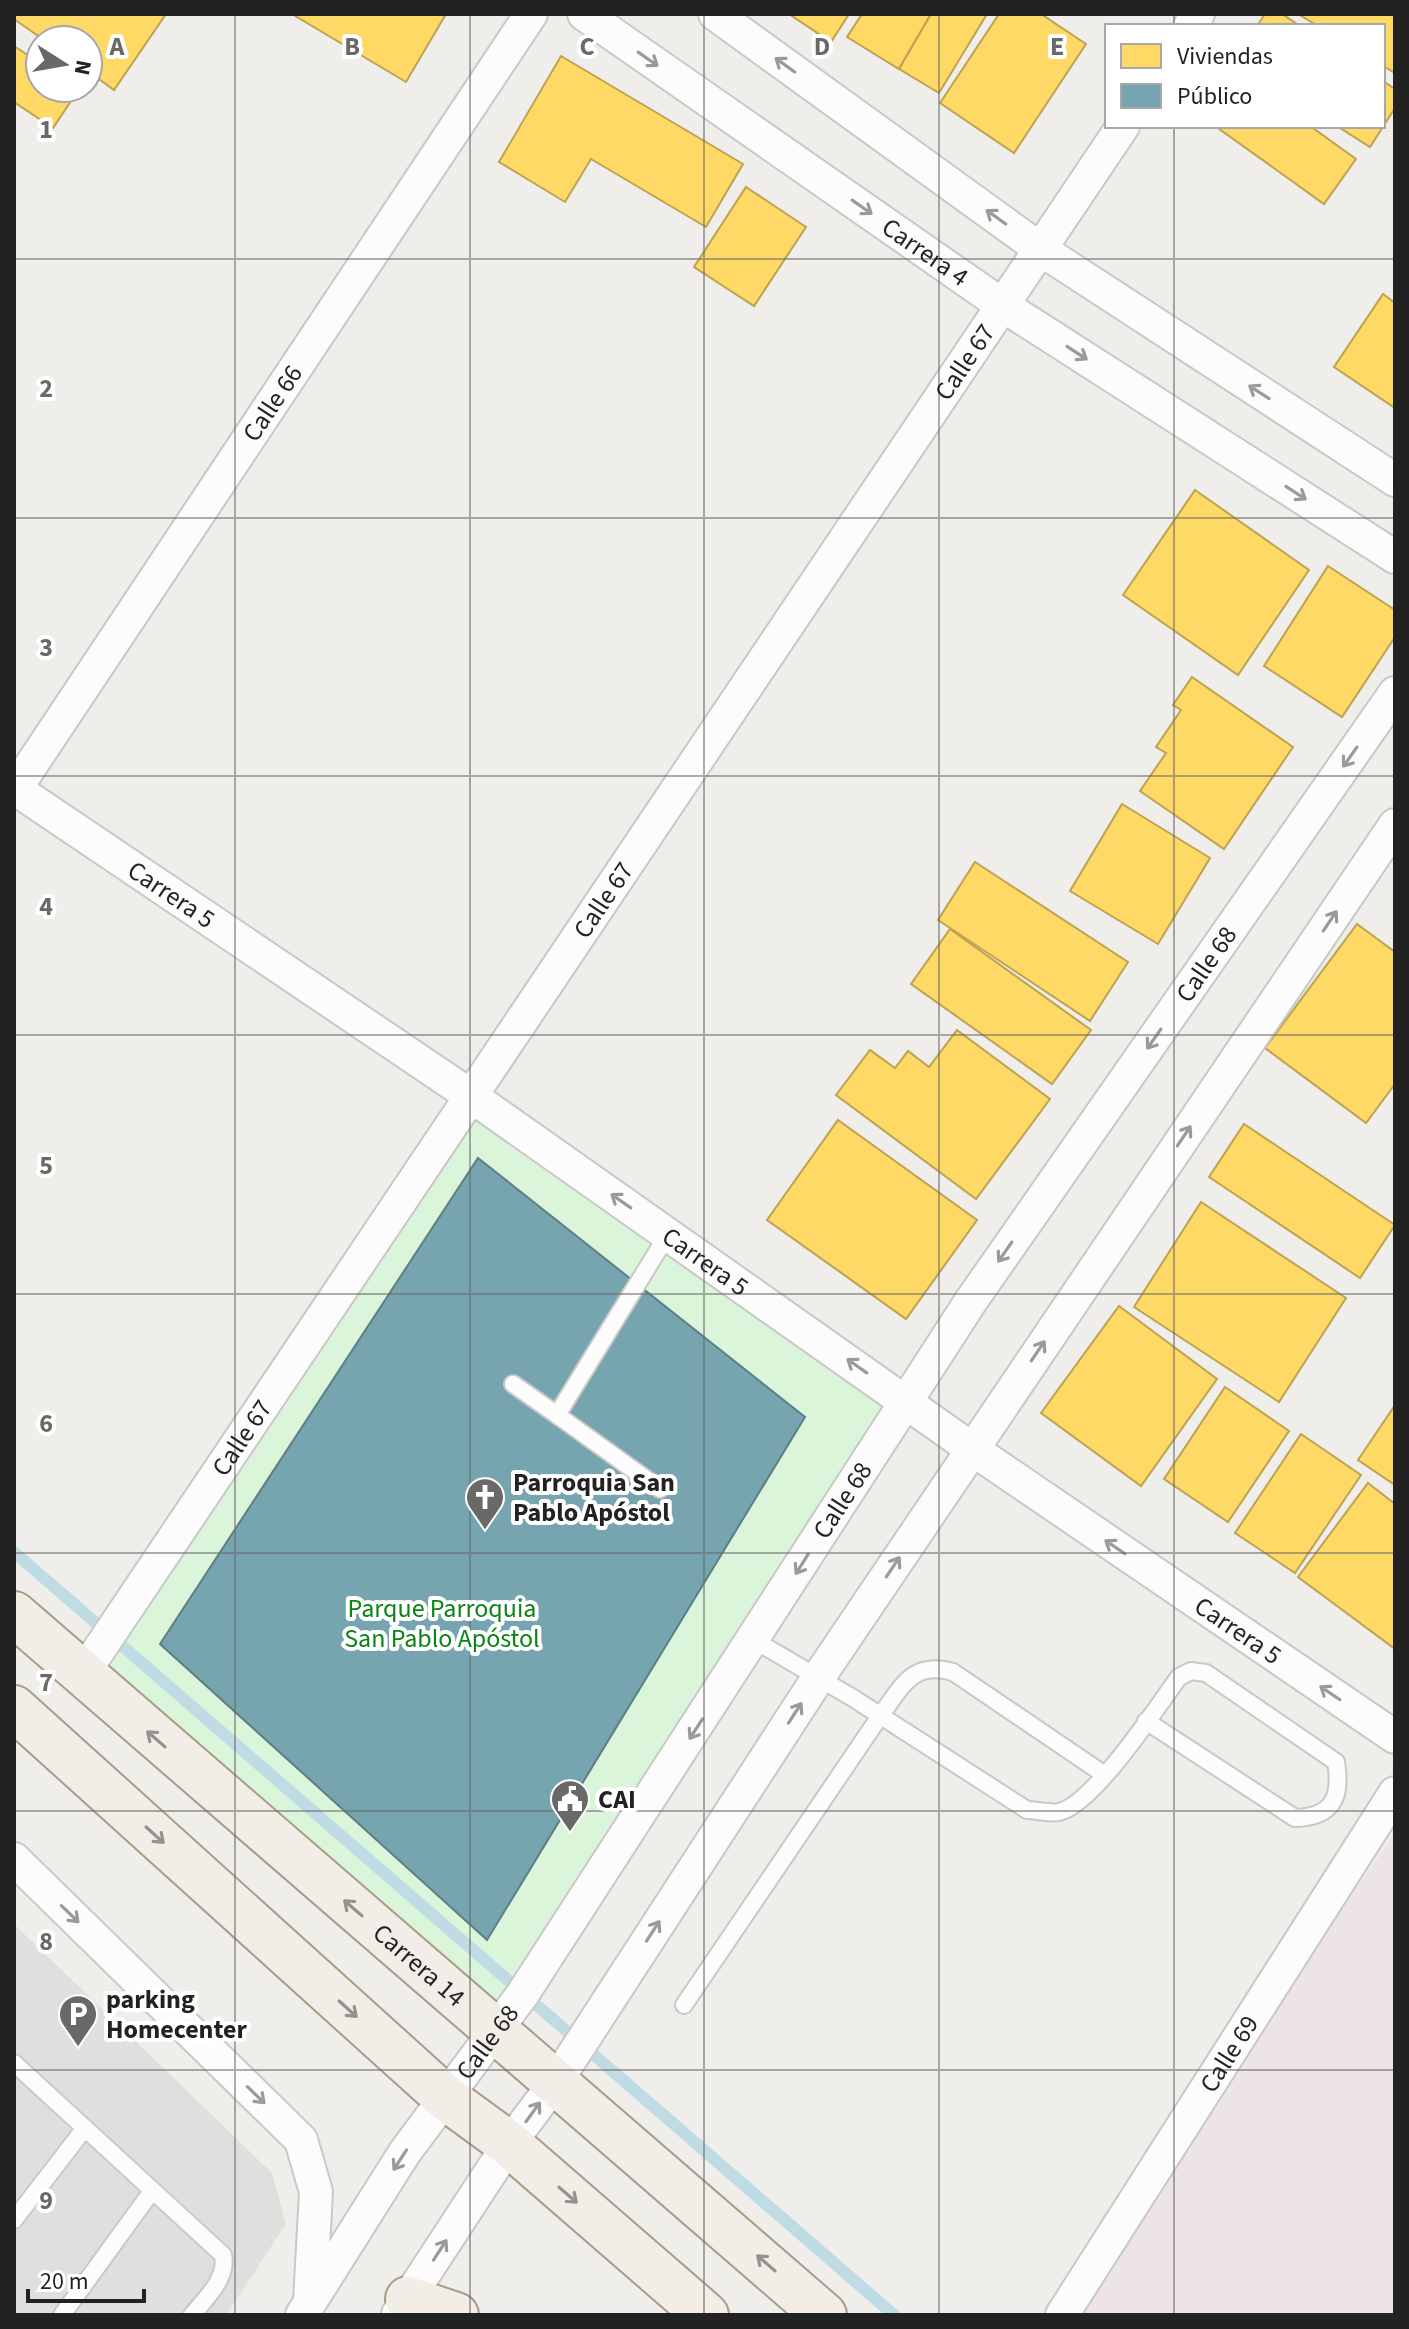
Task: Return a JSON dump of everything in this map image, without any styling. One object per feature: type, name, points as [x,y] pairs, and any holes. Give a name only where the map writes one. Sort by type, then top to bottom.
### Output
[{"type":"main road","name":"Carrera 14","points":[[14,1614],[92,1660],[498,2032],[557,2080],[824,2315]]},
{"type":"main road","points":[[14,1708],[446,2098],[509,2144],[706,2315]]},
{"type":"main road","points":[[403,2307],[456,2315]]},
{"type":"street","name":"Calle 66","points":[[14,789],[531,14]]},
{"type":"street","name":"Carrera 4","points":[[584,14],[1002,305],[1395,557]]},
{"type":"street","points":[[715,14],[1040,249],[1395,480]]},
{"type":"street","name":"Calle 67","points":[[92,1660],[1122,128]]},
{"type":"street","name":"Calle 68","points":[[306,2309],[405,2152],[498,2032],[971,1301],[1395,693]]},
{"type":"street","name":"Carrera 5","points":[[14,789],[471,1096],[972,1449],[1395,1737]]},
{"type":"street","points":[[403,2307],[509,2144],[557,2080],[818,1678],[1395,825]]},
{"type":"street","name":"Calle 69","points":[[1062,2315],[1395,1793]]},
{"type":"street","points":[[14,1859],[301,2140],[316,2192],[306,2309]]},
{"type":"lane","points":[[557,1415],[668,1234]]},
{"type":"lane","points":[[513,1384],[660,1489]]},
{"type":"lane","points":[[754,1640],[1027,1810],[1059,1812],[1079,1801],[1105,1775],[1179,1677],[1191,1671],[1206,1673],[1336,1762],[1340,1784],[1332,1805],[1314,1818],[1295,1818],[1146,1721]]},
{"type":"lane","points":[[684,2005],[880,1716],[913,1673],[934,1666],[953,1672],[1105,1775]]},
{"type":"lane","points":[[17,2071],[85,2128],[223,2255],[225,2265],[219,2280],[192,2315]]},
{"type":"lane","points":[[14,2220],[85,2128]]},
{"type":"lane","points":[[62,2315],[152,2191]]},
{"type":"shaded area","points":[[1395,1833],[1395,2315],[1080,2315],[1073,2295]]},
{"type":"shaded area","name":"parking Homecenter","points":[[14,1924],[272,2173],[286,2224],[226,2315],[14,2315]]},
{"type":"green space","name":"Parque Parroquia San Pablo Apóstol","points":[[471,1096],[906,1401],[498,2032],[82,1675]]},
{"type":"building: Viviendas","points":[[14,14],[166,14],[114,90],[104,83],[104,24],[24,26],[14,19]]},
{"type":"building: Viviendas","points":[[292,14],[446,14],[406,82]]},
{"type":"building: Viviendas","points":[[789,14],[849,14],[831,42]]},
{"type":"building: Viviendas","points":[[862,14],[931,14],[899,69],[847,37]]},
{"type":"building: Viviendas","points":[[931,14],[987,14],[939,93],[899,69]]},
{"type":"building: Viviendas","points":[[999,14],[1041,14],[1086,44],[1014,153],[940,103]]},
{"type":"building: Viviendas","points":[[1265,14],[1282,14],[1297,24],[1258,24]]},
{"type":"building: Viviendas","points":[[1298,14],[1395,14],[1395,73],[1385,67],[1385,24],[1315,24]]},
{"type":"building: Viviendas","points":[[14,46],[24,53],[24,104],[69,104],[53,128],[14,102]]},
{"type":"building: Viviendas","points":[[561,56],[743,164],[706,227],[591,159],[565,202],[499,162]]},
{"type":"building: Viviendas","points":[[1385,82],[1395,89],[1395,108],[1385,124]]},
{"type":"building: Viviendas","points":[[1218,128],[1313,128],[1356,159],[1324,204]]},
{"type":"building: Viviendas","points":[[1340,128],[1382,128],[1370,147]]},
{"type":"building: Viviendas","points":[[746,187],[806,227],[754,306],[694,267]]},
{"type":"building: Viviendas","points":[[1383,294],[1395,303],[1395,408],[1334,367]]},
{"type":"building: Viviendas","points":[[1195,490],[1309,570],[1238,675],[1123,595]]},
{"type":"building: Viviendas","points":[[1328,566],[1395,610],[1395,637],[1342,717],[1264,666]]},
{"type":"building: Viviendas","points":[[1192,677],[1293,747],[1224,849],[1140,791],[1166,753],[1156,747],[1181,710],[1173,705]]},
{"type":"building: Viviendas","points":[[1122,804],[1210,858],[1158,944],[1070,891]]},
{"type":"building: Viviendas","points":[[975,862],[1128,962],[1090,1021],[938,920]]},
{"type":"building: Viviendas","points":[[1357,924],[1395,952],[1395,1084],[1366,1123],[1265,1048]]},
{"type":"building: Viviendas","points":[[950,929],[1091,1030],[1052,1084],[911,984]]},
{"type":"building: Viviendas","points":[[957,1030],[1050,1099],[976,1199],[836,1095],[870,1050],[895,1068],[908,1051],[929,1067]]},
{"type":"building: Viviendas","points":[[838,1120],[977,1220],[906,1319],[767,1220]]},
{"type":"building: Viviendas","points":[[1244,1124],[1395,1225],[1360,1278],[1209,1177]]},
{"type":"building: Viviendas","points":[[1201,1202],[1346,1298],[1279,1402],[1134,1307]]},
{"type":"building: Viviendas","points":[[1119,1306],[1217,1379],[1141,1486],[1041,1413]]},
{"type":"building: Viviendas","points":[[1225,1387],[1289,1431],[1228,1522],[1164,1479]]},
{"type":"building: Viviendas","points":[[1395,1405],[1395,1485],[1358,1460]]},
{"type":"building: Viviendas","points":[[1301,1434],[1361,1475],[1295,1573],[1235,1533]]},
{"type":"building: Viviendas","points":[[1368,1483],[1395,1504],[1395,1649],[1298,1577]]},
{"type":"building: Público","name":"Parque Parroquia San Pablo Apóstol","points":[[478,1158],[805,1417],[487,1940],[160,1644]]},
{"type":"waterway","points":[[14,1552],[894,2315]]},
{"type":"place","name":"Parroquia San Pablo Apóstol","points":[[485,1531]]},
{"type":"place","name":"CAI","points":[[570,1833]]},
{"type":"place","name":"parking Homecenter","points":[[78,2048]]}]
